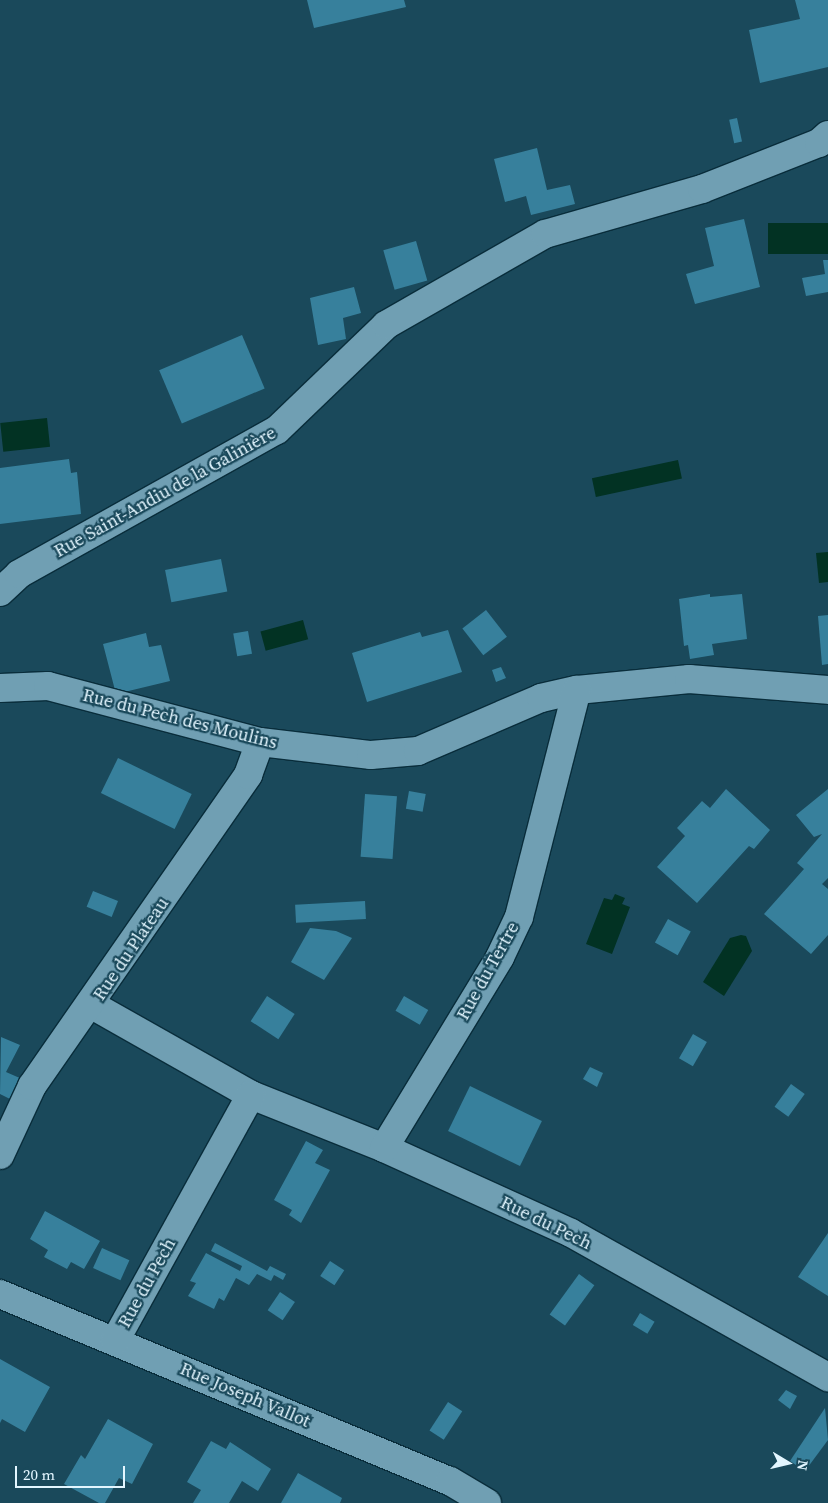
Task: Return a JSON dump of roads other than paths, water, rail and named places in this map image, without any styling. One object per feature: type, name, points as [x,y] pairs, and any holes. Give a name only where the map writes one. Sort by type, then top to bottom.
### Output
[{"type":"street","name":"Rue Saint-Andiu de la Galinière","points":[[0,592],[18,574],[277,430],[386,325],[545,234],[702,189],[819,143],[828,135]]},
{"type":"street","name":"Rue du Pech des Moulins","points":[[0,688],[48,686],[260,742],[371,755],[418,751],[541,698],[577,690],[689,679],[828,690]]},
{"type":"street","name":"Rue du Tertre","points":[[384,1148],[500,957],[518,917],[569,733],[577,690]]},
{"type":"street","name":"Rue du Plateau","points":[[0,1155],[32,1086],[92,1005],[248,775],[260,742]]},
{"type":"street","name":"Rue du Pech","points":[[92,1005],[252,1095],[384,1148],[571,1233],[828,1377]]},
{"type":"street","name":"Rue du Pech","points":[[115,1341],[252,1095]]},
{"type":"street","name":"Rue Joseph Vallot","points":[[0,1294],[450,1481],[487,1503]]}]
